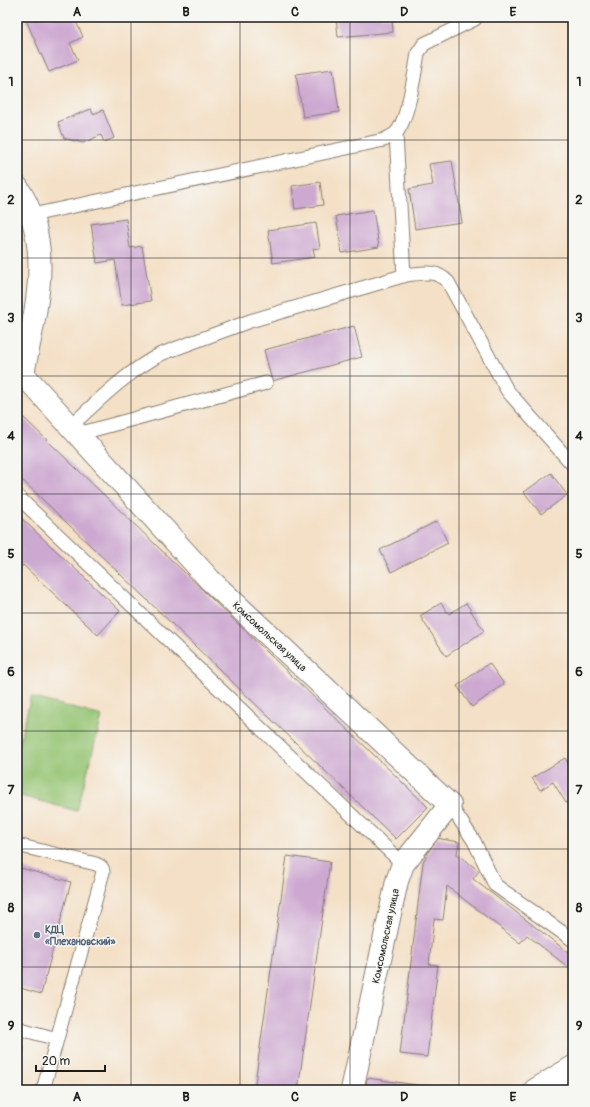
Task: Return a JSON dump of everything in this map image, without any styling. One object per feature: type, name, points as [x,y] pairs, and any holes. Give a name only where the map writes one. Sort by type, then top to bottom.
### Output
[{"type":"street","name":"Комсомольская улица","points":[[17,187],[32,215],[38,243],[40,272],[39,291],[20,381],[74,430],[210,580],[450,805],[403,864],[397,881],[352,1090]]},
{"type":"street","points":[[535,1090],[573,1067]]},
{"type":"lane","points":[[404,276],[396,134],[407,109],[418,53],[424,44],[475,19]]},
{"type":"lane","points":[[32,215],[384,140],[396,134]]},
{"type":"lane","points":[[74,430],[107,393],[135,370],[161,354],[250,321],[404,276],[421,273],[433,273],[442,276],[448,282],[512,396],[573,465]]},
{"type":"lane","points":[[74,430],[266,383]]},
{"type":"lane","points":[[17,496],[403,864]]},
{"type":"lane","points":[[450,805],[474,841],[495,886],[573,940]]},
{"type":"lane","points":[[17,845],[96,864],[103,870],[103,876],[43,1090]]},
{"type":"lane","points":[[17,1028],[58,1040]]},
{"type":"green space","points":[[31,697],[102,716],[77,811],[17,795],[17,751]]},
{"type":"building","points":[[34,17],[74,17],[83,37],[70,43],[78,60],[49,72],[26,20]]},
{"type":"building","points":[[336,17],[392,17],[393,32],[338,37]]},
{"type":"building","points":[[333,69],[339,112],[303,117],[296,74]]},
{"type":"building","points":[[91,109],[93,114],[103,110],[114,138],[104,142],[101,135],[83,143],[64,138],[58,122]]},
{"type":"building","points":[[452,161],[462,222],[415,229],[409,189],[433,185],[429,164]]},
{"type":"building","points":[[320,182],[323,205],[295,209],[292,186]]},
{"type":"building","points":[[373,210],[379,247],[342,253],[336,216]]},
{"type":"building","points":[[126,219],[130,248],[142,246],[151,301],[122,305],[115,260],[97,263],[91,224]]},
{"type":"building","points":[[316,223],[320,248],[313,249],[315,257],[273,263],[268,230]]},
{"type":"building","points":[[354,326],[362,357],[272,381],[264,350]]},
{"type":"building","points":[[23,417],[428,807],[396,839],[17,475],[17,427]]},
{"type":"building","points":[[551,473],[567,495],[541,514],[524,492]]},
{"type":"building","points":[[17,514],[120,611],[98,635],[23,565],[17,572]]},
{"type":"building","points":[[437,521],[448,543],[391,572],[380,550]]},
{"type":"building","points":[[441,603],[449,614],[466,603],[484,631],[446,656],[420,616]]},
{"type":"building","points":[[489,663],[504,684],[472,707],[457,686]]},
{"type":"building","points":[[565,758],[573,771],[573,799],[566,803],[553,782],[540,790],[532,778]]},
{"type":"building","points":[[436,838],[459,842],[457,854],[479,871],[473,879],[573,956],[573,971],[527,935],[520,943],[447,886],[443,920],[434,919],[429,964],[438,965],[427,1057],[400,1054],[423,862]]},
{"type":"building","points":[[287,856],[330,862],[298,1090],[254,1090]]},
{"type":"building","name":"КДЦ «Плехановский»","points":[[17,867],[71,882],[41,994],[17,987]]},
{"type":"building","points":[[17,1046],[24,1047],[18,1071],[17,1071]]},
{"type":"building","points":[[367,1078],[431,1087],[431,1090],[366,1090]]},
{"type":"place","name":"КДЦ «Плехановский»","points":[[37,935]]}]
